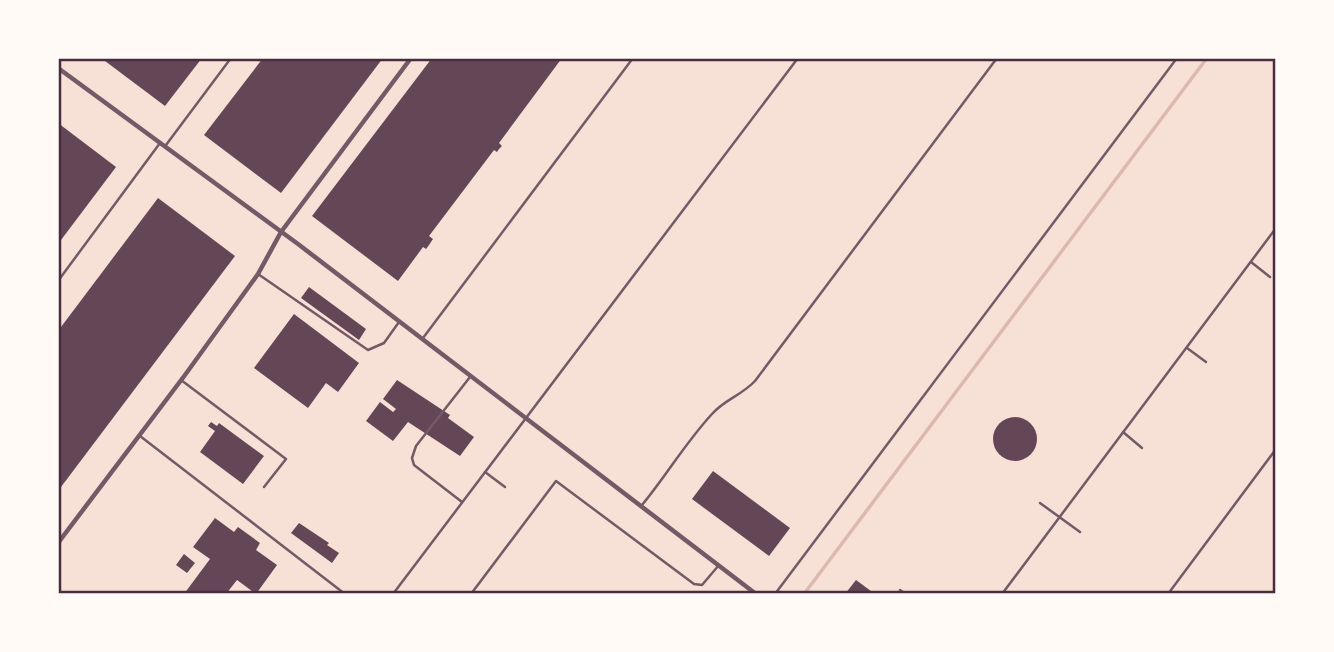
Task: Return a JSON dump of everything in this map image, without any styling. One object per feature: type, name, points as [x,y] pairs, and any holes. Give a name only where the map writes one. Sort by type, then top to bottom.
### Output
[{"type":"street","points":[[58,543],[181,380],[258,274],[281,232],[411,58]]},
{"type":"street","points":[[58,68],[164,143],[756,594]]},
{"type":"lane","points":[[58,281],[231,58]]},
{"type":"lane","points":[[422,338],[633,58]]},
{"type":"lane","points":[[394,594],[798,58]]},
{"type":"lane","points":[[640,507],[710,415],[726,402],[741,395],[755,381],[997,58]]},
{"type":"lane","points":[[775,594],[1177,58]]},
{"type":"lane","points":[[1002,594],[1276,228]]},
{"type":"lane","points":[[1251,262],[1270,277]]},
{"type":"lane","points":[[258,274],[368,351],[384,343],[399,321]]},
{"type":"lane","points":[[1187,348],[1206,362]]},
{"type":"lane","points":[[462,502],[414,465],[412,458],[416,446],[471,376]]},
{"type":"lane","points":[[181,380],[286,459],[264,487]]},
{"type":"lane","points":[[1123,432],[1142,448]]},
{"type":"lane","points":[[139,435],[345,594]]},
{"type":"lane","points":[[1168,594],[1276,449]]},
{"type":"lane","points":[[485,472],[505,487]]},
{"type":"lane","points":[[471,594],[556,481],[694,584],[702,585],[719,565]]},
{"type":"lane","points":[[1040,503],[1080,532]]},
{"type":"lane","points":[[900,590],[906,594]]},
{"type":"building","points":[[101,58],[202,58],[165,106]]},
{"type":"building","points":[[263,58],[383,58],[281,193],[204,135]]},
{"type":"building","points":[[432,58],[562,58],[499,143],[502,146],[497,152],[494,150],[429,236],[433,239],[429,245],[426,249],[423,247],[398,281],[312,216]]},
{"type":"building","points":[[58,123],[116,167],[58,244]]},
{"type":"building","points":[[158,198],[235,256],[58,491],[58,331]]},
{"type":"building","points":[[309,287],[366,329],[359,340],[301,298]]},
{"type":"building","points":[[294,314],[359,363],[338,392],[326,383],[308,408],[254,368]]},
{"type":"building","points":[[397,380],[450,415],[448,418],[474,437],[460,456],[408,422],[393,441],[366,421],[380,402],[393,412],[396,409],[383,399]]},
{"type":"building","points":[[1015,417],[1030,424],[1037,439],[1030,454],[1015,461],[1000,454],[993,439],[1000,424]]},
{"type":"building","points":[[211,422],[217,426],[219,423],[264,456],[243,484],[200,452],[215,431],[208,426]]},
{"type":"building","points":[[713,471],[790,528],[769,556],[692,499]]},
{"type":"building","points":[[215,518],[234,532],[238,527],[260,543],[256,550],[277,565],[256,594],[237,580],[226,594],[184,594],[210,559],[193,547]]},
{"type":"building","points":[[299,523],[339,553],[332,563],[291,533]]},
{"type":"building","points":[[184,554],[195,563],[187,573],[176,565]]},
{"type":"building","points":[[856,580],[875,594],[845,594]]},
{"type":"waterway","points":[[804,594],[1207,58]]}]
